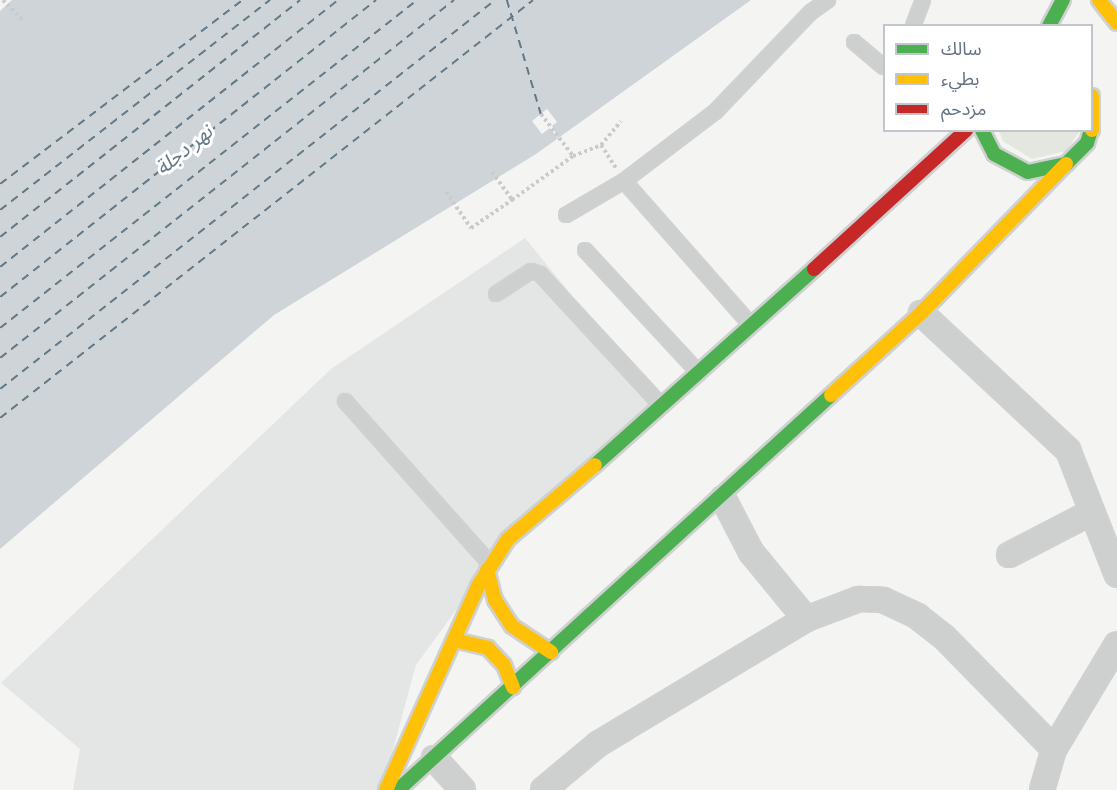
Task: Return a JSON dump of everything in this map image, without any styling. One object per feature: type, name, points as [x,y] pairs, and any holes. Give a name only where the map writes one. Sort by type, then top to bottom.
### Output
[{"type":"street","points":[[1050,24],[1063,0]]},
{"type":"street","points":[[1099,0],[1117,22]]},
{"type":"street","points":[[386,790],[489,567],[508,539],[663,407],[964,132]]},
{"type":"street","points":[[983,132],[994,154],[1010,166],[1028,172],[1066,164]]},
{"type":"street","points":[[398,790],[723,498],[921,313],[1066,164],[1090,134],[1107,135]]},
{"type":"street","points":[[921,313],[1068,450],[1117,575]]},
{"type":"street","points":[[723,498],[751,552],[806,619]]},
{"type":"street","points":[[1009,555],[1092,512]]},
{"type":"street","points":[[489,567],[495,600],[512,626],[551,652]]},
{"type":"street","points":[[543,790],[598,744],[806,619],[859,599],[900,606],[944,637],[1054,749]]},
{"type":"street","points":[[454,640],[488,648],[504,665],[513,687]]},
{"type":"street","points":[[1042,790],[1054,749],[1117,644]]},
{"type":"street","points":[[434,758],[464,790]]},
{"type":"lane","points":[[566,214],[624,181],[716,112],[811,12],[828,0]]},
{"type":"lane","points":[[914,24],[924,0]]},
{"type":"lane","points":[[854,42],[883,65]]},
{"type":"lane","points":[[624,181],[752,326]]},
{"type":"lane","points":[[585,250],[700,373]]},
{"type":"lane","points":[[496,294],[531,271],[540,274],[663,407]]},
{"type":"lane","points":[[345,401],[489,567]]},
{"type":"path","points":[[3,0],[22,20]]},
{"type":"path","points":[[541,114],[573,156]]},
{"type":"path","points":[[446,192],[471,228],[573,156],[601,146],[621,121]]},
{"type":"path","points":[[601,146],[624,181]]},
{"type":"path","points":[[492,172],[512,200]]},
{"type":"shaded area","points":[[999,132],[1079,132],[1066,151],[1032,159],[1003,141]]},
{"type":"shaded area","points":[[525,238],[663,407],[508,539],[416,665],[382,790],[73,790],[80,749],[1,683],[331,369]]},
{"type":"water","name":"نهر دجلة","points":[[12,0],[751,0],[536,154],[274,315],[0,549],[0,11]]},
{"type":"pier","points":[[547,109],[557,122],[552,126],[559,140],[550,128],[542,134],[532,121]]},
{"type":"ferry route","points":[[0,184],[242,0]]},
{"type":"ferry route","points":[[0,210],[270,0]]},
{"type":"ferry route","points":[[0,237],[300,0]]},
{"type":"ferry route","points":[[0,267],[338,0]]},
{"type":"ferry route","points":[[0,297],[376,0]]},
{"type":"ferry route","points":[[0,328],[417,0]]},
{"type":"ferry route","points":[[0,358],[454,0]]},
{"type":"ferry route","points":[[0,389],[495,0]]},
{"type":"ferry route","points":[[507,0],[541,114]]},
{"type":"ferry route","points":[[0,418],[533,0]]},
{"type":"traffic: fast","points":[[1050,24],[1063,0]]},
{"type":"traffic: fast","points":[[983,132],[994,154],[1028,172],[1066,164],[1087,143],[1090,132]]},
{"type":"traffic: fast","points":[[595,465],[814,269]]},
{"type":"traffic: fast","points":[[398,790],[831,395]]},
{"type":"traffic: slow","points":[[1099,0],[1117,23]]},
{"type":"traffic: slow","points":[[831,395],[921,313],[1066,164]]},
{"type":"traffic: slow","points":[[386,790],[478,586],[508,539],[595,465]]},
{"type":"traffic: slow","points":[[487,570],[495,600],[512,626],[551,652]]},
{"type":"traffic: slow","points":[[454,640],[488,648],[504,665],[513,687]]},
{"type":"traffic: jam","points":[[814,269],[964,132]]}]
